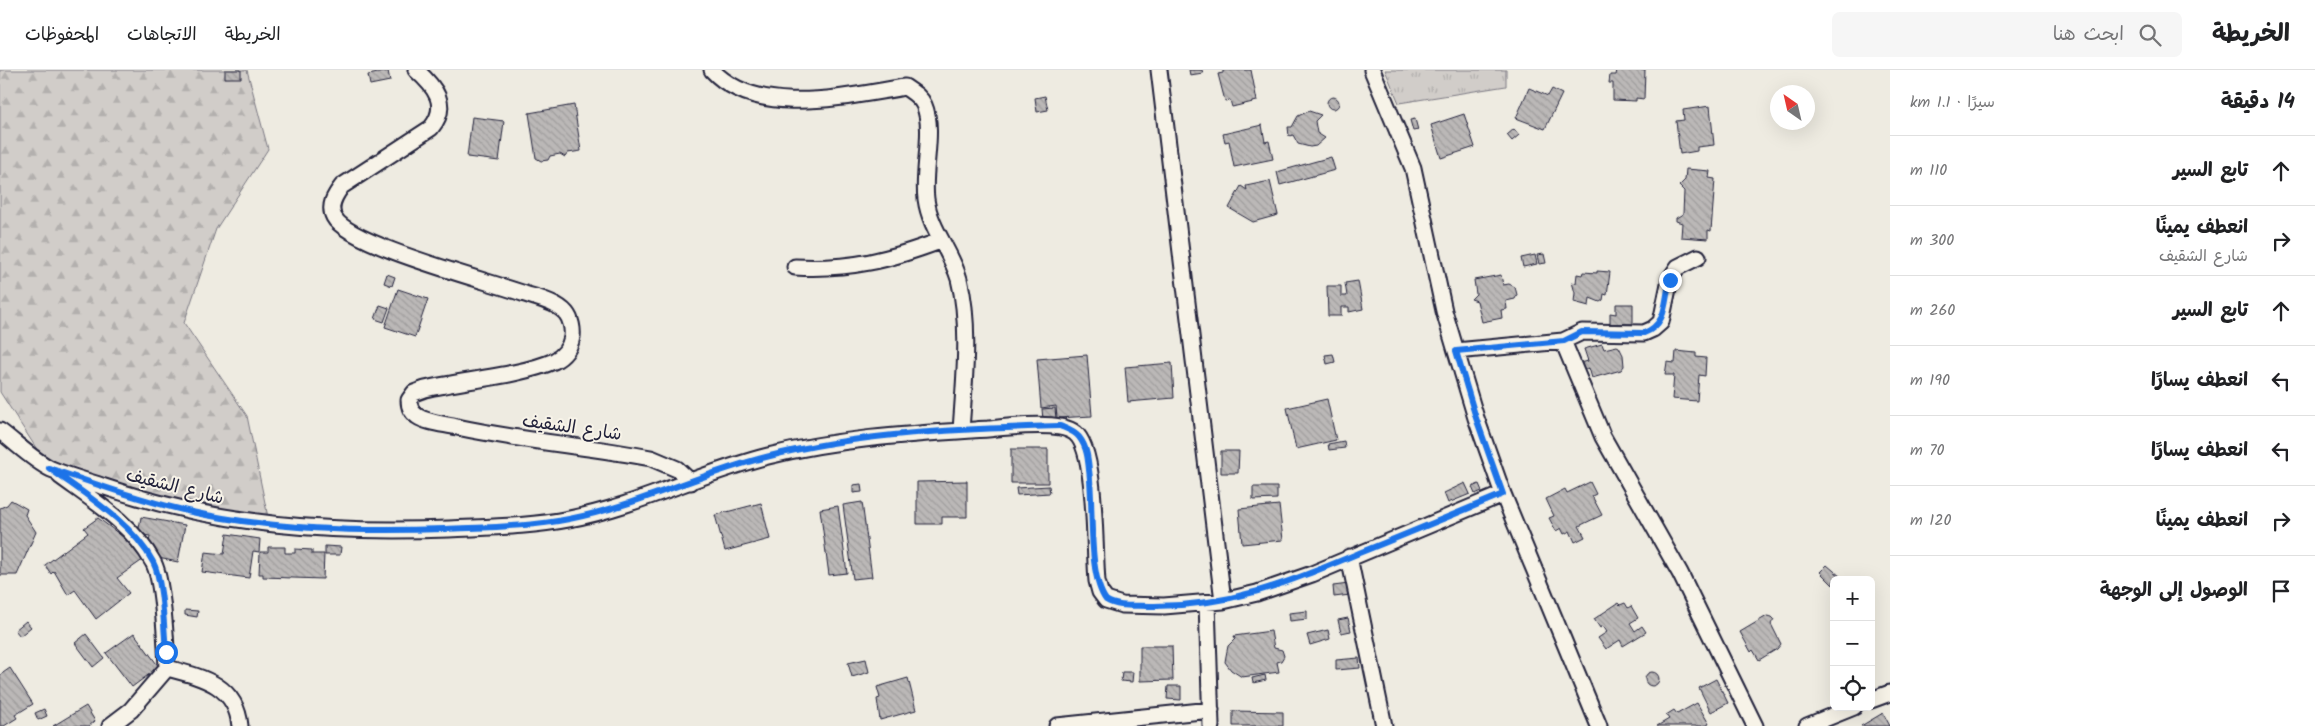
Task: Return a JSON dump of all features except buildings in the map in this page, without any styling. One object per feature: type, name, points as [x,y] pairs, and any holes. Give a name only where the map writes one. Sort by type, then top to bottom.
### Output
[{"type":"street","name":"شارع الشقيف","points":[[0,431],[49,468],[139,498],[191,512],[270,525],[398,530],[488,527],[568,520],[691,482],[677,469],[651,458],[474,430],[429,421],[418,417],[412,412],[408,406],[408,400],[414,393],[425,389],[512,372],[556,360],[570,344],[573,332],[566,313],[554,304],[358,238],[339,225],[333,216],[333,200],[342,186],[431,128],[440,117],[441,108],[436,93],[416,70]]},
{"type":"street","points":[[712,70],[720,80],[748,93],[768,98],[823,100],[905,87],[916,94],[924,104],[928,120],[925,168],[926,199],[931,219],[940,241],[959,279],[963,310],[965,363],[961,431]]},
{"type":"street","points":[[1159,70],[1223,601]]},
{"type":"street","points":[[1372,70],[1413,168],[1444,311],[1476,418],[1503,494],[1599,726]]},
{"type":"street","points":[[795,266],[820,268],[874,263],[901,256],[940,241]]},
{"type":"street","points":[[1456,351],[1564,341],[1582,332],[1644,333],[1653,329],[1661,322],[1670,280],[1678,267],[1698,257]]},
{"type":"street","points":[[1564,341],[1603,437],[1680,573],[1755,726]]},
{"type":"street","points":[[691,482],[766,457],[829,444],[892,435],[1060,426],[1071,430],[1079,436],[1087,456],[1091,486],[1096,581],[1106,600],[1122,605],[1164,606],[1223,601],[1257,593],[1312,574],[1503,494]]},
{"type":"street","points":[[49,468],[127,527],[153,562],[159,586],[168,668],[131,710],[110,726]]},
{"type":"street","points":[[1349,557],[1384,726]]},
{"type":"street","points":[[1207,603],[1212,726]]},
{"type":"street","points":[[168,668],[198,676],[219,686],[234,708],[240,726]]},
{"type":"street","points":[[1875,699],[1890,693]]},
{"type":"street","points":[[1058,726],[1211,710]]},
{"type":"street","points":[[1807,726],[1844,711]]},
{"type":"green space","points":[[0,70],[247,70],[268,149],[216,229],[184,323],[247,416],[270,527],[49,468],[0,392]]},
{"type":"green space","points":[[1385,70],[1506,70],[1506,86],[1399,103]]},
{"type":"route","points":[[166,652],[158,577],[153,562],[127,527],[49,468],[163,505],[191,512],[270,525],[398,530],[488,527],[568,520],[671,490],[735,466],[766,457],[856,439],[892,435],[1060,426],[1071,430],[1079,436],[1085,447],[1091,486],[1096,581],[1100,592],[1106,600],[1122,605],[1164,606],[1207,603],[1257,593],[1312,574],[1503,494],[1476,418],[1456,351],[1564,341],[1582,332],[1644,333],[1653,329],[1661,322],[1670,280]]}]
